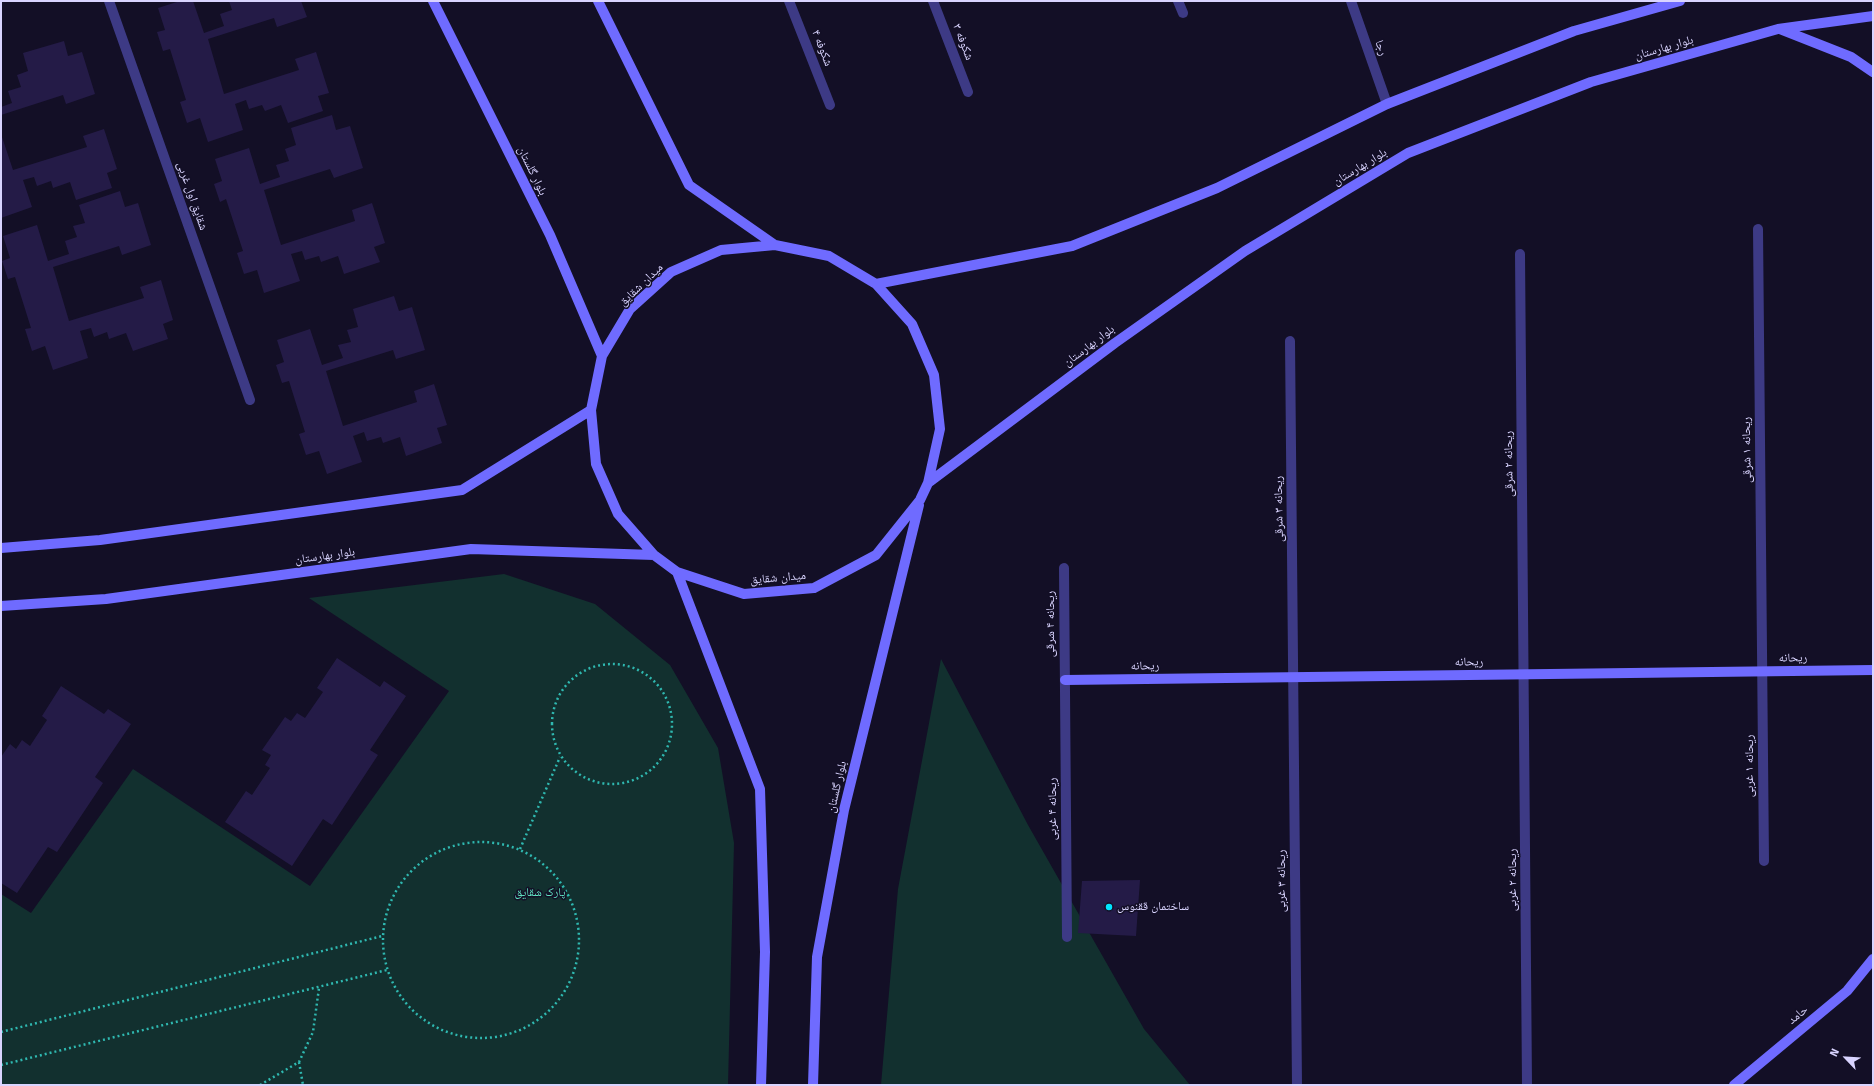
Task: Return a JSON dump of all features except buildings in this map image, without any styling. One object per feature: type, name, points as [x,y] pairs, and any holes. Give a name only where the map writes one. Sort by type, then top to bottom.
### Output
[{"type":"main road","name":"بلوار گلستان","points":[[433,1],[550,235],[602,356]]},
{"type":"main road","points":[[598,1],[689,185],[775,245]]},
{"type":"main road","points":[[876,284],[1072,246],[1217,188],[1386,104],[1574,31],[1680,1]]},
{"type":"main road","name":"بلوار بهارستان","points":[[928,483],[1115,343],[1245,251],[1408,153],[1591,82],[1778,29],[1873,16]]},
{"type":"main road","points":[[1778,29],[1851,57],[1873,72]]},
{"type":"main road","name":"میدان شقایق","points":[[775,245],[829,256],[876,284],[912,324],[934,375],[940,429],[928,483],[920,500],[876,555],[814,588],[744,594],[677,572],[654,556],[618,514],[596,464],[591,410],[602,356],[630,309],[670,272],[721,250],[775,245]]},
{"type":"main road","points":[[1,548],[100,540],[462,490],[591,410]]},
{"type":"main road","name":"بلوار گلستان","points":[[813,1085],[817,957],[821,934],[844,810],[920,500]]},
{"type":"main road","name":"بلوار بهارستان","points":[[1,606],[106,599],[470,549],[654,556]]},
{"type":"main road","points":[[677,572],[760,789],[765,952],[761,1085]]},
{"type":"main road","name":"ریحانه","points":[[1065,680],[1873,670]]},
{"type":"main road","name":"حامد","points":[[1734,1085],[1847,991],[1873,959]]},
{"type":"street","name":"شقایق اول غربی","points":[[109,1],[250,400]]},
{"type":"street","name":"شکوفه ۴","points":[[789,1],[830,105]]},
{"type":"street","name":"شکوفه ۳","points":[[933,1],[968,92]]},
{"type":"street","points":[[1178,1],[1183,13]]},
{"type":"street","name":"رجا","points":[[1350,1],[1386,104]]},
{"type":"street","name":"ریحانه ۱ شرقی","points":[[1758,229],[1762,671]]},
{"type":"street","name":"ریحانه ۲ شرقی","points":[[1520,254],[1524,674]]},
{"type":"street","name":"ریحانه ۳ شرقی","points":[[1290,341],[1293,677]]},
{"type":"street","name":"ریحانه ۴ شرقی","points":[[1064,568],[1065,680]]},
{"type":"street","name":"ریحانه ۱ غربی","points":[[1762,671],[1764,862]]},
{"type":"street","name":"ریحانه ۲ غربی","points":[[1524,674],[1527,1085]]},
{"type":"street","name":"ریحانه ۳ غربی","points":[[1293,677],[1297,1085]]},
{"type":"street","name":"ریحانه ۴ غربی","points":[[1065,680],[1067,937]]},
{"type":"path","points":[[520,849],[560,757],[553,739],[551,720],[556,701],[566,685],[581,672],[600,665],[621,664],[641,671],[658,684],[668,702],[673,723],[670,743],[660,762],[644,776],[626,784],[607,785],[589,781],[560,757]]},
{"type":"path","points":[[489,842],[520,849],[547,867],[567,892],[578,924],[578,956],[567,987],[547,1013],[519,1030],[487,1038],[455,1035],[426,1021],[402,998],[387,970],[382,936],[389,905],[404,878],[428,857],[458,844],[489,842]]},
{"type":"path","points":[[1,1032],[382,936]]},
{"type":"path","points":[[1,1066],[387,970]]},
{"type":"path","points":[[260,1085],[299,1062],[313,1032],[319,988]]},
{"type":"path","points":[[299,1062],[304,1085]]},
{"type":"green space","name":"پارک شقایق","points":[[504,574],[595,604],[670,665],[718,748],[734,843],[728,1085],[1,1085],[1,894],[31,913],[133,769],[310,886],[449,691],[309,598]]},
{"type":"green space","points":[[941,659],[1028,825],[1144,1029],[1190,1085],[881,1085],[898,889]]},
{"type":"place","name":"ساختمان ققنوس","points":[[1109,907]]}]
